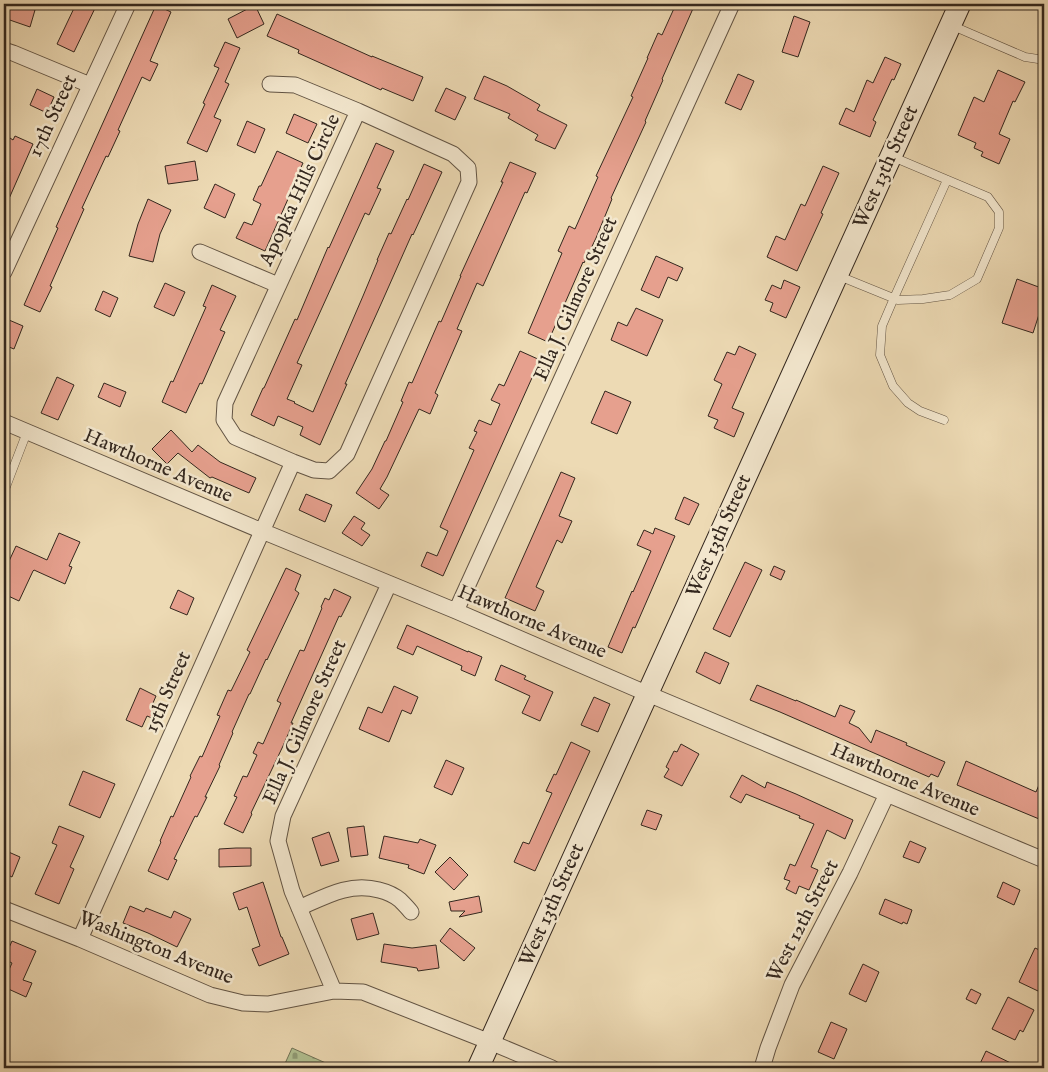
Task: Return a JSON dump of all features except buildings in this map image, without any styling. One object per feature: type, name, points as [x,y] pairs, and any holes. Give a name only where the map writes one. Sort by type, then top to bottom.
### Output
[{"type":"street","name":"17th Street","points":[[4,272],[128,4]]},
{"type":"street","name":"Ella J. Gilmore Street","points":[[456,611],[732,4]]},
{"type":"street","name":"West 13th Street","points":[[478,1068],[960,4]]},
{"type":"street","points":[[4,50],[90,85]]},
{"type":"street","points":[[270,84],[295,85],[358,111]]},
{"type":"street","name":"Apopka Hills Circle","points":[[358,111],[453,154],[468,168],[469,182],[347,454],[329,471],[314,470],[236,437],[224,420],[225,402],[358,111]]},
{"type":"street","points":[[200,252],[278,285]]},
{"type":"street","name":"Hawthorne Avenue","points":[[4,422],[1044,860]]},
{"type":"street","name":"15th Street","points":[[80,939],[293,462]]},
{"type":"street","name":"Ella J. Gilmore Street","points":[[334,991],[292,891],[278,841],[283,816],[390,584]]},
{"type":"street","name":"West 12th Street","points":[[762,1068],[792,985],[850,874],[887,794]]},
{"type":"street","points":[[300,908],[343,890],[359,887],[387,892],[399,900],[411,912]]},
{"type":"street","name":"Washington Avenue","points":[[4,908],[210,995],[243,1003],[268,1004],[334,991],[363,992],[552,1068]]},
{"type":"lane","points":[[951,25],[1025,56],[1038,59],[1044,56]]},
{"type":"lane","points":[[837,276],[898,300],[950,295],[977,279],[999,228],[999,212],[988,197],[891,156]]},
{"type":"lane","points":[[944,420],[920,411],[908,403],[893,386],[880,355],[882,326],[947,180]]},
{"type":"lane","points":[[4,492],[27,432]]},
{"type":"green space","points":[[292,1048],[337,1068],[283,1068]]}]
